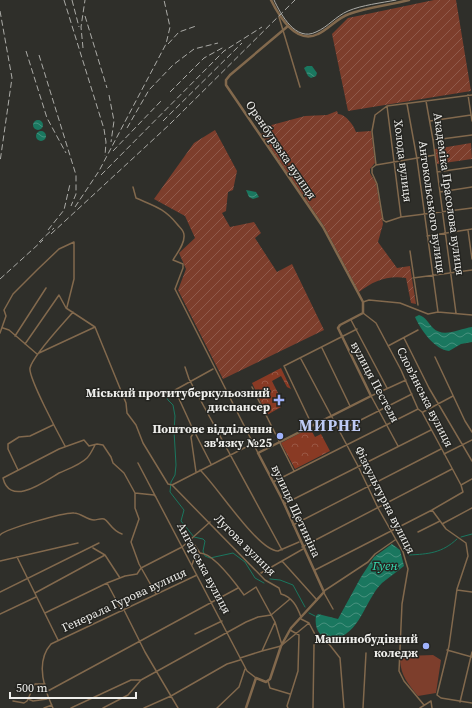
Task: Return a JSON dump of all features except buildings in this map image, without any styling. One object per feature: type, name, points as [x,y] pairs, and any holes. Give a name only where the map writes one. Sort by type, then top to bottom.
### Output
[{"type":"street","points":[[271,0],[279,17],[300,87]]},
{"type":"street","points":[[279,17],[288,26],[301,35],[315,35],[349,14],[409,0]]},
{"type":"street","name":"Оренбурзька вулиця","points":[[288,26],[283,32],[230,75],[226,80],[226,85],[323,227],[363,302]]},
{"type":"street","points":[[376,165],[372,131],[375,115],[387,106],[426,102],[472,94]]},
{"type":"street","points":[[468,95],[472,121]]},
{"type":"street","name":"Академіка Прасолова вулиця","points":[[426,102],[433,140],[456,313]]},
{"type":"street","name":"Антокольського вулиця","points":[[407,104],[417,159],[438,312]]},
{"type":"street","name":"Холода вулиця","points":[[387,106],[401,217]]},
{"type":"street","points":[[430,121],[471,115]]},
{"type":"street","points":[[433,140],[472,135]]},
{"type":"street","points":[[435,155],[376,165],[372,168],[372,173],[377,184],[382,218],[386,222],[401,217],[472,208]]},
{"type":"street","points":[[437,172],[472,167]]},
{"type":"street","name":"вулиця Щетиніна","points":[[133,187],[136,198],[156,205],[169,214],[183,231],[184,238],[181,249],[173,260],[183,264],[183,268],[175,289],[214,369],[249,432],[252,444],[284,504],[300,542],[324,591]]},
{"type":"street","points":[[440,192],[472,187]]},
{"type":"street","points":[[427,236],[472,229]]},
{"type":"street","points":[[468,230],[472,259]]},
{"type":"street","points":[[0,334],[6,316],[4,310],[13,294],[59,249],[74,242],[74,279],[66,308]]},
{"type":"street","points":[[410,251],[418,305]]},
{"type":"street","points":[[414,278],[472,270]]},
{"type":"street","points":[[15,336],[46,288]]},
{"type":"street","points":[[25,344],[59,295],[66,308],[95,327],[126,403],[127,413],[136,425],[143,444],[168,484],[172,485],[252,444]]},
{"type":"street","points":[[387,388],[351,320],[363,313],[363,302],[369,300],[400,303],[428,314],[438,312],[472,315]]},
{"type":"street","points":[[66,447],[53,425],[38,390],[32,381],[30,368],[38,354],[73,312]]},
{"type":"street","name":"Слов'янська вулиця","points":[[363,313],[375,322],[406,380],[418,409],[422,412],[461,485],[462,494],[432,510]]},
{"type":"street","name":"вулиця Пестеля","points":[[351,320],[338,326],[341,337],[398,446]]},
{"type":"street","points":[[38,354],[95,327]]},
{"type":"street","points":[[3,328],[38,354]]},
{"type":"street","points":[[312,426],[284,368],[285,365],[302,359],[357,329]]},
{"type":"street","points":[[388,346],[418,330]]},
{"type":"street","points":[[404,338],[438,403],[472,461]]},
{"type":"street","points":[[321,348],[351,407]]},
{"type":"street","points":[[435,357],[472,432]]},
{"type":"street","name":"Фізкультурна вулиця","points":[[302,359],[390,531],[403,552],[408,568],[402,604],[399,671],[403,680],[424,705]]},
{"type":"street","points":[[185,367],[230,455],[282,550]]},
{"type":"street","points":[[166,395],[214,369]]},
{"type":"street","points":[[258,453],[387,388],[406,380]]},
{"type":"street","points":[[252,387],[294,471]]},
{"type":"street","points":[[175,390],[194,432],[211,464]]},
{"type":"street","points":[[339,431],[412,394]]},
{"type":"street","points":[[422,412],[453,396]]},
{"type":"street","points":[[273,482],[418,409]]},
{"type":"street","points":[[18,470],[8,449],[8,444],[19,437],[30,436],[53,425]]},
{"type":"street","points":[[284,504],[431,430]]},
{"type":"street","points":[[194,432],[191,437],[196,472]]},
{"type":"street","points":[[3,478],[81,439],[84,440],[88,446],[103,445],[113,463],[124,474],[135,493],[135,508],[139,519],[131,542],[141,568],[156,594]]},
{"type":"street","points":[[444,454],[472,440]]},
{"type":"street","points":[[0,476],[3,478],[5,486],[9,490],[20,492],[36,487],[88,458],[95,445]]},
{"type":"street","points":[[293,525],[441,449]]},
{"type":"street","name":"Ангарська вулиця","points":[[138,463],[228,632],[248,674],[256,678]]},
{"type":"street","points":[[261,573],[303,548],[452,469]]},
{"type":"street","points":[[200,470],[256,538],[274,551],[282,550],[300,542]]},
{"type":"street","points":[[461,485],[472,480]]},
{"type":"street","name":"Лугова вулиця","points":[[172,485],[261,573],[266,580],[279,588],[281,594],[290,599],[298,608],[301,617]]},
{"type":"street","points":[[135,493],[154,495],[157,498]]},
{"type":"street","points":[[442,524],[472,508]]},
{"type":"street","points":[[314,571],[432,510],[442,524],[466,543],[468,549],[467,561],[457,590],[447,650],[437,695],[442,698],[472,703]]},
{"type":"street","points":[[0,535],[2,532],[73,512],[93,520],[104,519],[115,532],[122,534]]},
{"type":"street","points":[[418,532],[440,521]]},
{"type":"street","points":[[45,613],[107,583],[137,574],[141,568],[182,547],[210,522]]},
{"type":"street","points":[[191,540],[202,553],[213,559],[244,595],[256,587],[275,622],[282,645]]},
{"type":"street","points":[[290,694],[270,688],[268,682],[282,645],[290,630],[324,591],[368,562],[375,554],[395,540]]},
{"type":"street","points":[[0,561],[78,543]]},
{"type":"street","points":[[0,592],[99,543]]},
{"type":"street","points":[[92,547],[105,555],[120,578]]},
{"type":"street","points":[[192,565],[194,559],[202,553]]},
{"type":"street","points":[[35,593],[105,555]]},
{"type":"street","points":[[17,557],[58,640],[49,646],[41,664],[46,692],[53,708]]},
{"type":"street","points":[[282,561],[317,600]]},
{"type":"street","name":"Генерала Гурова вулиця","points":[[58,640],[123,611],[197,575]]},
{"type":"street","points":[[107,583],[178,708]]},
{"type":"street","points":[[46,692],[211,601],[238,588]]},
{"type":"street","points":[[457,590],[472,592]]},
{"type":"street","points":[[324,591],[333,609]]},
{"type":"street","points":[[0,614],[37,597]]},
{"type":"street","points":[[103,708],[128,695],[141,680],[258,617],[271,615],[290,599]]},
{"type":"street","points":[[301,617],[308,623],[318,640],[328,644],[340,658],[344,708]]},
{"type":"street","points":[[195,634],[222,621]]},
{"type":"street","points":[[262,651],[275,622]]},
{"type":"street","points":[[144,708],[170,696],[240,658],[282,645],[308,623]]},
{"type":"street","points":[[287,707],[299,664],[299,638],[297,633],[290,630]]},
{"type":"street","points":[[313,708],[314,645],[318,640]]},
{"type":"street","points":[[447,650],[471,656]]},
{"type":"street","points":[[363,708],[366,652]]},
{"type":"street","points":[[460,702],[472,652]]},
{"type":"street","points":[[216,708],[239,687],[245,668]]},
{"type":"street","points":[[246,708],[256,678],[268,682]]},
{"type":"street","points":[[71,708],[131,680],[141,680]]},
{"type":"street","points":[[13,701],[24,703],[28,699],[35,684],[45,684]]},
{"type":"street","points":[[28,699],[33,701],[48,699]]},
{"type":"street","points":[[420,708],[432,701],[432,708]]},
{"type":"street","points":[[44,708],[52,705]]},
{"type":"green space","points":[[281,368],[291,389],[287,387],[281,376],[272,381],[278,393],[276,395],[281,407],[267,415],[252,383]]},
{"type":"green space","points":[[310,428],[315,437],[321,434],[330,451],[295,469],[281,443]]},
{"type":"shaded area","points":[[434,0],[456,0],[471,91],[348,111],[332,34],[348,18]]},
{"type":"shaded area","points":[[337,111],[338,114],[341,114],[349,120],[356,132],[371,131],[375,163],[370,169],[370,173],[376,183],[383,224],[378,242],[397,268],[410,266],[416,304],[411,303],[406,278],[387,278],[375,282],[359,292],[324,226],[261,134],[270,130],[268,126],[305,116],[327,115]]},
{"type":"shaded area","points":[[215,130],[237,171],[233,190],[228,192],[226,211],[222,213],[230,227],[254,222],[261,233],[255,238],[277,272],[292,264],[324,330],[223,379],[178,290],[186,269],[179,253],[195,238],[185,216],[154,199],[194,143]]},
{"type":"shaded area","points":[[471,143],[472,159],[437,164],[435,149]]},
{"type":"shaded area","points":[[433,655],[441,660],[436,693],[418,696],[403,675],[400,660],[406,656]]},
{"type":"water","points":[[307,66],[312,66],[317,73],[316,76],[311,78],[308,76],[304,68]]},
{"type":"water","points":[[36,120],[40,120],[43,125],[40,130],[36,130],[33,127],[33,123]]},
{"type":"water","points":[[39,131],[43,131],[45,132],[45,140],[39,141],[36,138],[36,134]]},
{"type":"water","points":[[246,190],[256,192],[259,197],[253,199],[249,197]]},
{"type":"water","points":[[419,315],[433,328],[441,332],[446,333],[472,327],[472,342],[461,344],[449,351],[438,347],[420,327],[415,317]]},
{"type":"water","name":"Гуен","points":[[392,544],[400,550],[404,566],[382,583],[376,590],[356,624],[350,631],[342,637],[332,640],[321,635],[317,629],[316,616],[318,614],[338,619],[374,557]]},
{"type":"waterway","points":[[164,393],[173,405],[175,416],[174,431],[176,465],[170,492],[184,510],[181,521],[194,537],[205,541],[203,551],[205,556],[210,558],[233,553],[245,562],[255,578],[264,583]]},
{"type":"waterway","points":[[461,537],[472,534]]},
{"type":"waterway","points":[[409,555],[435,552],[446,547],[457,539]]},
{"type":"waterway","points":[[270,579],[280,580],[293,585],[305,607]]},
{"type":"waterway","points":[[309,613],[315,616]]},
{"type":"tram line","points":[[274,0],[290,25],[302,33],[309,34],[320,30],[353,9],[396,0]]},
{"type":"railway","points":[[64,0],[104,129],[106,142],[105,156]]},
{"type":"railway","points":[[72,0],[79,27]]},
{"type":"railway","points":[[83,48],[81,27],[85,0]]},
{"type":"railway","points":[[75,207],[99,171],[166,44],[170,27],[164,0]]},
{"type":"railway","points":[[51,234],[169,125],[295,0]]},
{"type":"railway","points":[[0,11],[12,78],[0,162]]},
{"type":"railway","points":[[85,16],[107,88]]},
{"type":"railway","points":[[168,44],[179,32],[196,26]]},
{"type":"railway","points":[[101,175],[224,51],[262,27]]},
{"type":"railway","points":[[127,128],[149,90],[173,65],[194,49],[218,43]]},
{"type":"railway","points":[[163,121],[242,43]]},
{"type":"railway","points":[[170,92],[204,58],[224,47]]},
{"type":"railway","points":[[26,51],[47,118],[66,153]]},
{"type":"railway","points":[[39,55],[76,175],[76,194],[71,206]]},
{"type":"railway","points":[[109,95],[114,121],[111,142]]},
{"type":"railway","points":[[113,151],[161,101]]},
{"type":"railway","points":[[48,230],[64,210],[70,184]]},
{"type":"railway","points":[[39,242],[54,228]]},
{"type":"railway","points":[[0,279],[43,240]]},
{"type":"place","name":"Міський протитуберкульозний диспансер","points":[[279,400]]},
{"type":"place","name":"Поштове відділення зв'язку №25","points":[[280,436]]},
{"type":"place","name":"Машинобудівний коледж","points":[[426,646]]},
{"type":"district","name":"МИРНЕ","points":[[330,425]]}]
